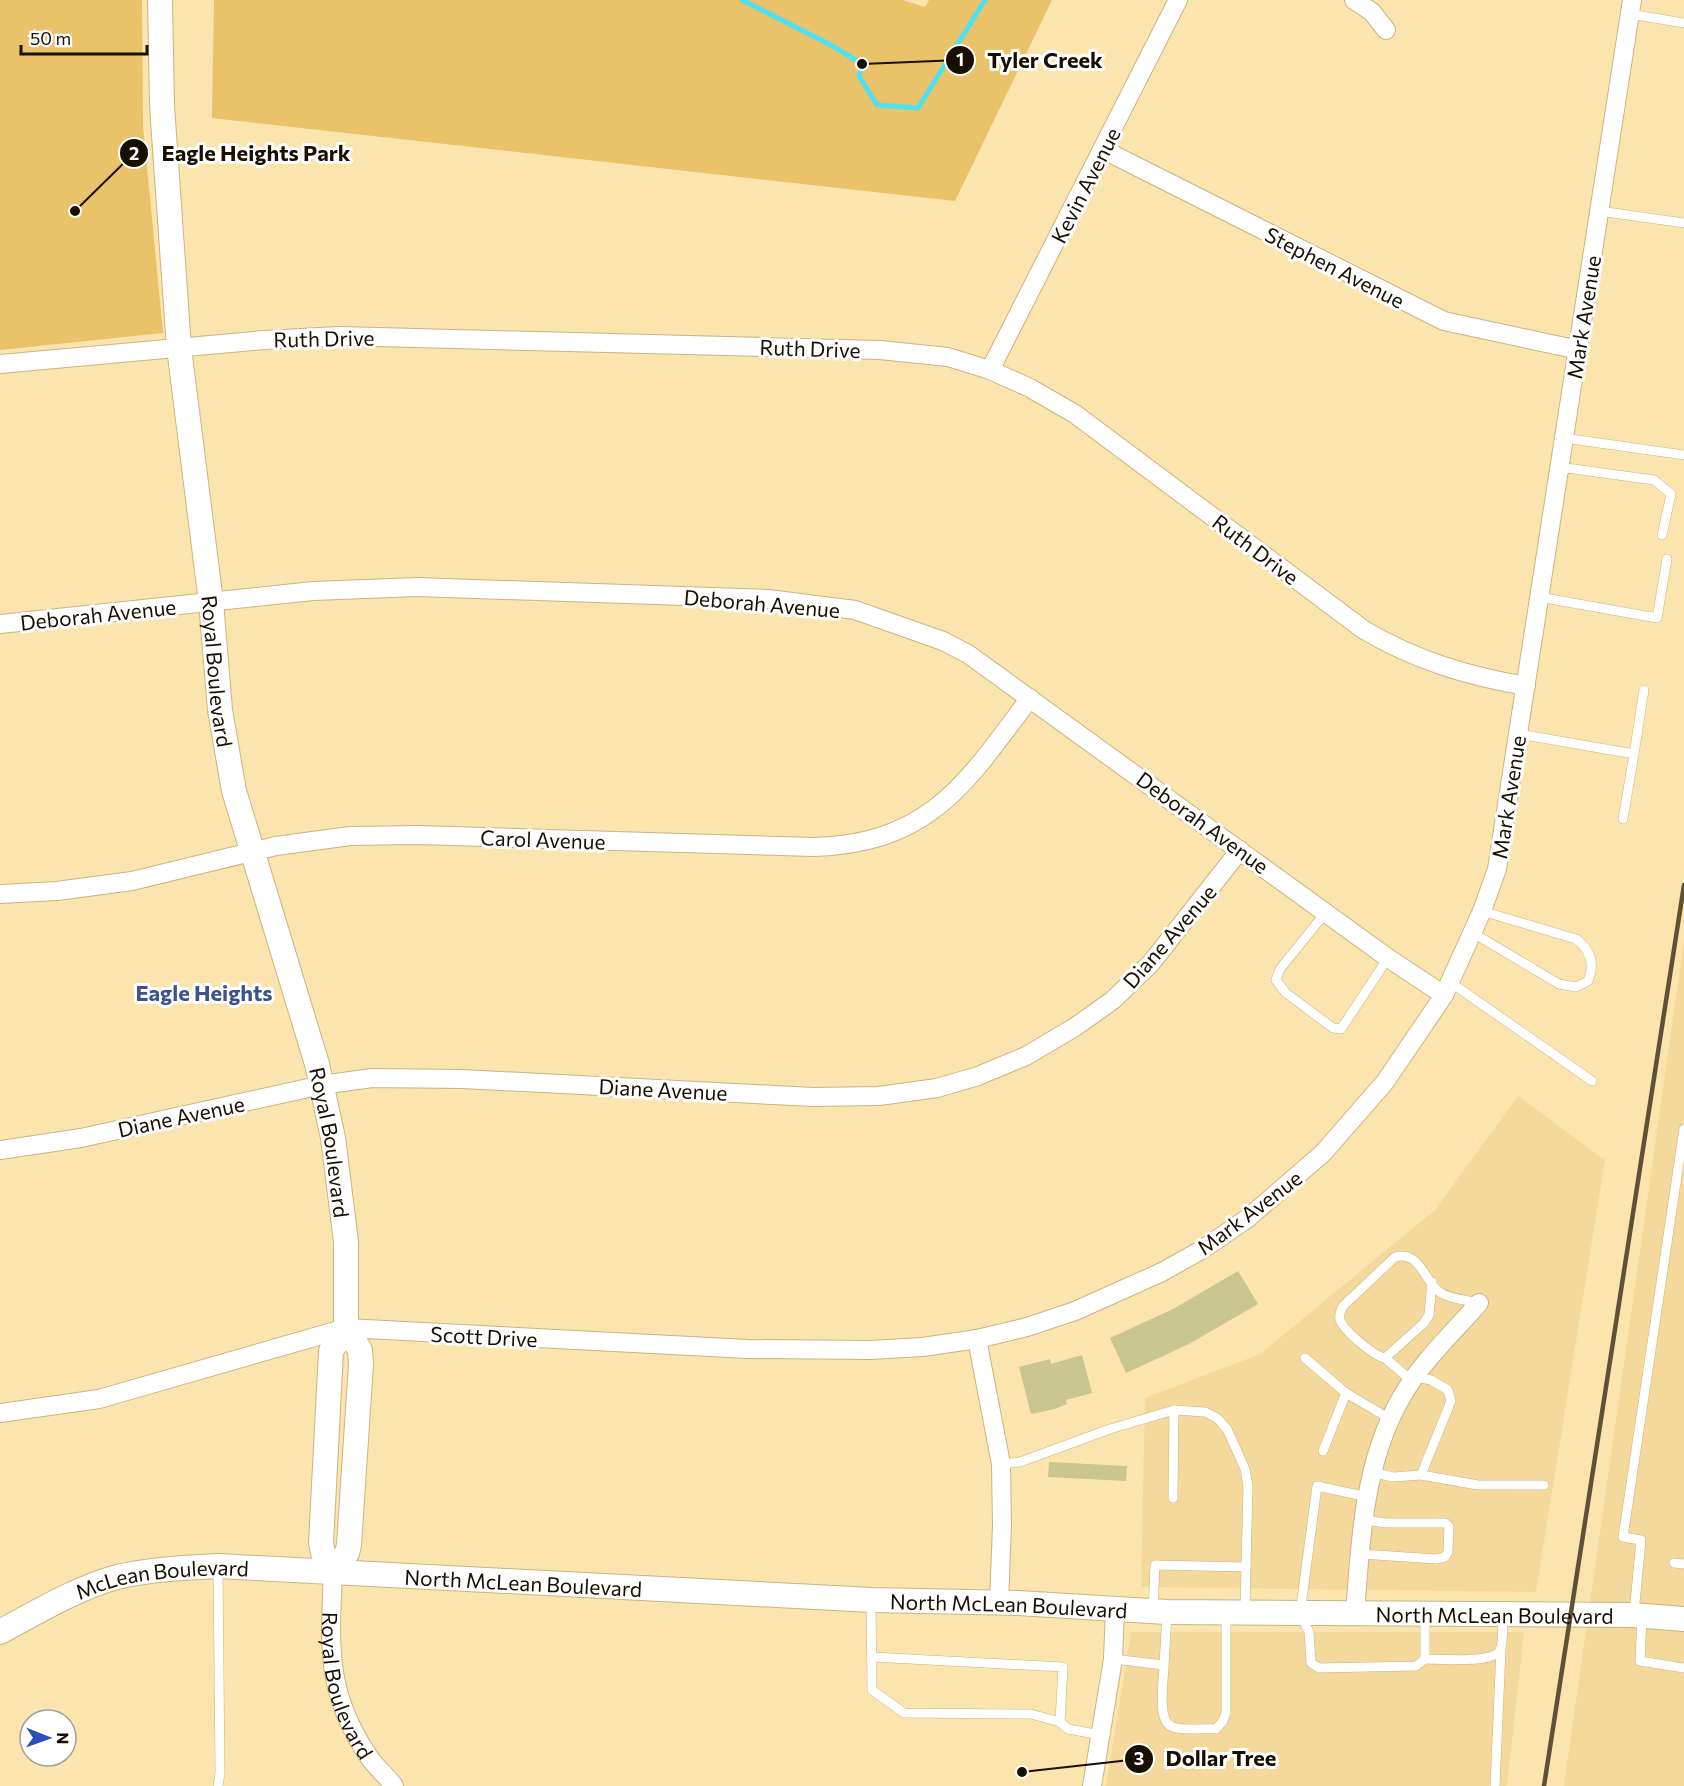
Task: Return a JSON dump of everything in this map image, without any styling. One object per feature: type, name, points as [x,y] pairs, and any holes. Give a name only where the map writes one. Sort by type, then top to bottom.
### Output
[{"type":"main road","name":"Royal Boulevard","points":[[160,0],[163,129],[179,348],[211,602],[225,749],[234,790],[322,1085],[333,1138],[344,1220],[346,1328],[331,1351],[321,1532],[323,1554],[333,1572]]},
{"type":"main road","name":"McLean Boulevard","points":[[0,1632],[70,1596],[116,1578],[168,1568],[219,1566],[333,1572]]},
{"type":"main road","name":"North McLean Boulevard","points":[[333,1572],[1114,1610],[1236,1614],[1638,1616],[1684,1619]]},
{"type":"street","name":"Kevin Avenue","points":[[990,370],[1104,150],[1178,0]]},
{"type":"street","points":[[1354,0],[1372,12],[1386,30]]},
{"type":"street","name":"Mark Avenue","points":[[977,1339],[1027,1327],[1116,1295],[1203,1249],[1248,1218],[1291,1184],[1354,1120],[1385,1082],[1447,989],[1473,933],[1497,869],[1631,7]]},
{"type":"street","name":"Stephen Avenue","points":[[1104,150],[1444,321],[1578,350]]},
{"type":"street","name":"Ruth Drive","points":[[0,364],[339,336],[891,351],[948,357],[1014,380],[1075,414],[1364,630],[1436,665],[1491,680],[1526,686]]},
{"type":"street","name":"Deborah Avenue","points":[[0,624],[366,588],[768,599],[855,610],[895,622],[968,654],[1388,958],[1447,989]]},
{"type":"street","name":"Carol Avenue","points":[[0,894],[57,891],[132,880],[297,842],[380,835],[814,847],[862,843],[916,822],[940,807],[976,770],[1030,698]]},
{"type":"street","name":"Diane Avenue","points":[[0,1150],[81,1138],[322,1085],[372,1078],[452,1078],[813,1097],[879,1096],[937,1088],[978,1076],[1026,1056],[1075,1027],[1113,1000],[1151,963],[1240,849]]},
{"type":"street","points":[[1355,1615],[1372,1472],[1390,1419],[1416,1376],[1479,1303]]},
{"type":"street","name":"Scott Drive","points":[[0,1413],[99,1399],[346,1328],[808,1352],[923,1347],[977,1339]]},
{"type":"street","points":[[977,1339],[1001,1464],[1003,1494],[999,1603]]},
{"type":"street","name":"Royal Boulevard","points":[[333,1572],[332,1672],[339,1702],[369,1757],[394,1786]]},
{"type":"street","points":[[1092,1786],[1113,1659],[1114,1610]]},
{"type":"lane","points":[[1631,7],[1684,23]]},
{"type":"lane","points":[[1599,211],[1684,223]]},
{"type":"lane","points":[[1564,438],[1684,455]]},
{"type":"lane","points":[[1559,467],[1654,480],[1671,494],[1662,535]]},
{"type":"lane","points":[[1539,597],[1657,618],[1667,559]]},
{"type":"lane","points":[[1623,819],[1644,690]]},
{"type":"lane","points":[[1519,734],[1634,754]]},
{"type":"lane","points":[[1473,933],[1559,984],[1576,987],[1588,981],[1593,970],[1591,956],[1584,945],[1576,939],[1482,911]]},
{"type":"lane","points":[[1326,912],[1280,969],[1276,980],[1279,987],[1333,1028],[1341,1029],[1388,958]]},
{"type":"lane","points":[[1447,989],[1592,1081]]},
{"type":"lane","points":[[1684,1129],[1623,1537],[1641,1539],[1638,1616],[1640,1661],[1684,1668]]},
{"type":"lane","points":[[1421,1476],[1451,1401],[1448,1390],[1431,1380],[1405,1375],[1385,1358],[1376,1356],[1341,1323],[1339,1313],[1342,1306],[1395,1257],[1403,1255],[1410,1256],[1437,1290],[1446,1295],[1479,1303]]},
{"type":"lane","points":[[1385,1358],[1424,1323],[1429,1315],[1432,1281]]},
{"type":"lane","points":[[1305,1358],[1346,1393],[1390,1419]]},
{"type":"lane","points":[[1323,1451],[1346,1393]]},
{"type":"lane","points":[[1001,1464],[1020,1462],[1110,1429],[1174,1410],[1205,1412],[1217,1418],[1227,1429],[1245,1469],[1248,1486],[1246,1567],[1236,1614],[1226,1713],[1216,1729],[1174,1727],[1167,1724],[1162,1716],[1164,1665],[1155,1565],[1246,1567]]},
{"type":"lane","points":[[1173,1498],[1174,1410]]},
{"type":"lane","points":[[1372,1472],[1393,1477],[1421,1476],[1478,1485],[1544,1485]]},
{"type":"lane","points":[[1368,1497],[1317,1486],[1300,1614],[1309,1632],[1311,1663],[1319,1668],[1416,1666],[1425,1659],[1491,1657],[1501,1649]]},
{"type":"lane","points":[[1361,1554],[1436,1559],[1445,1557],[1448,1552],[1449,1526],[1445,1523],[1386,1523],[1365,1520]]},
{"type":"lane","points":[[1674,1563],[1684,1564]]},
{"type":"lane","points":[[218,1786],[220,1773],[219,1566]]},
{"type":"lane","points":[[872,1600],[872,1689],[904,1713],[1031,1714],[1060,1722],[1068,1729],[1101,1735]]},
{"type":"lane","points":[[1425,1615],[1425,1659]]},
{"type":"lane","points":[[1495,1786],[1503,1615]]},
{"type":"lane","points":[[872,1657],[1063,1666],[1060,1722]]},
{"type":"lane","points":[[1113,1659],[1164,1665]]},
{"type":"shaded area","points":[[0,0],[142,0],[143,125],[163,333],[0,350]]},
{"type":"shaded area","points":[[214,0],[902,0],[925,7],[929,0],[1052,0],[955,201],[212,118]]},
{"type":"shaded area","points":[[1684,941],[1684,1786],[1564,1786]]},
{"type":"shaded area","points":[[1518,1096],[1605,1160],[1536,1592],[1141,1587],[1145,1398],[1260,1354],[1435,1210]]},
{"type":"shaded area","points":[[1131,1632],[1524,1632],[1507,1786],[1106,1786]]},
{"type":"building","points":[[1238,1271],[1258,1304],[1189,1344],[1126,1373],[1110,1338],[1173,1309]]},
{"type":"building","points":[[1082,1355],[1092,1393],[1066,1400],[1067,1404],[1055,1409],[1031,1414],[1019,1367],[1050,1359],[1051,1364]]},
{"type":"building","points":[[1049,1462],[1127,1466],[1126,1481],[1048,1477]]},
{"type":"waterway","points":[[742,0],[831,45],[862,64],[859,76],[877,105],[918,108],[985,0]]},
{"type":"railway","points":[[1544,1786],[1684,885]]},
{"type":"place","name":"Tyler Creek","points":[[862,64]]},
{"type":"place","name":"Eagle Heights Park","points":[[75,211]]},
{"type":"place","name":"Dollar Tree","points":[[1022,1772]]},
{"type":"district","name":"Eagle Heights","points":[[204,992]]}]
